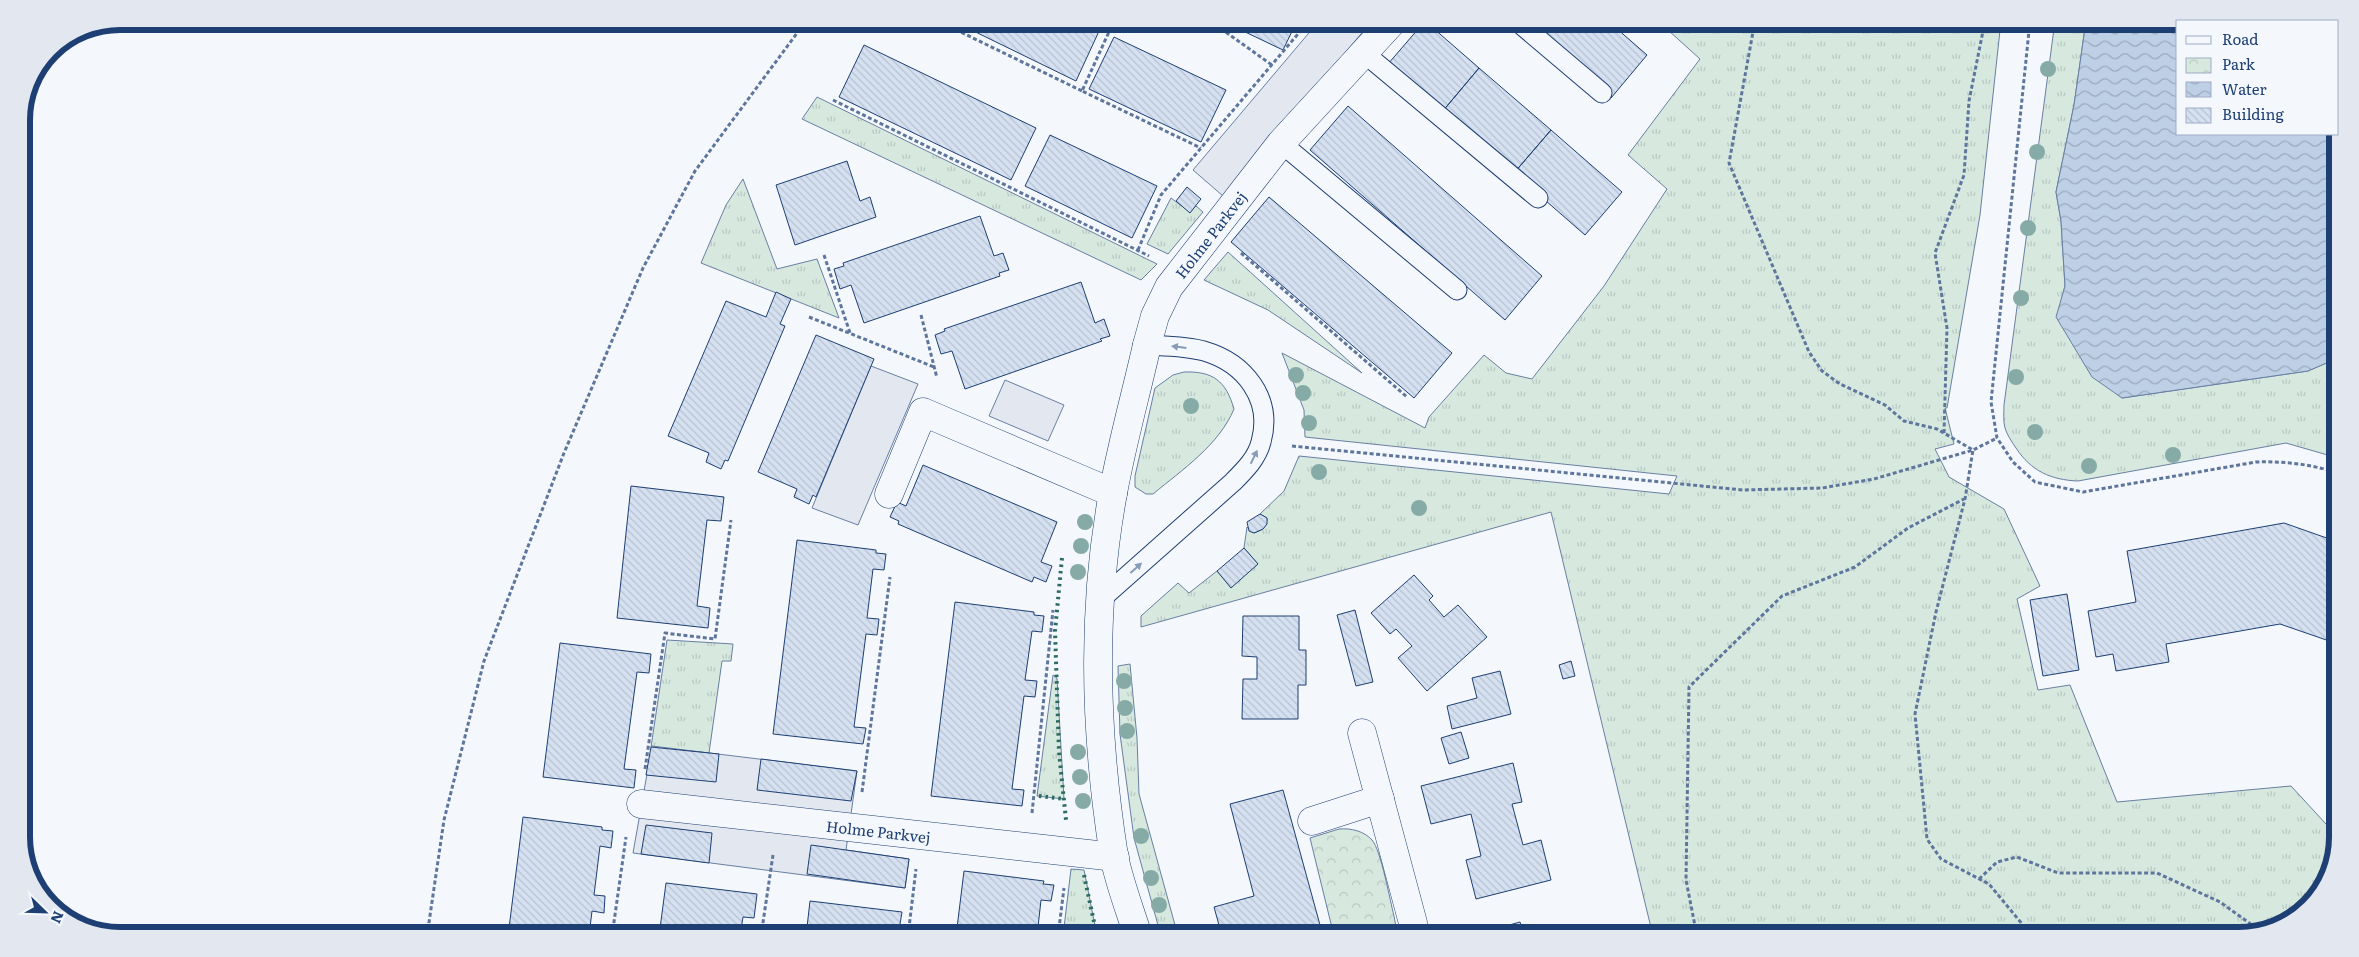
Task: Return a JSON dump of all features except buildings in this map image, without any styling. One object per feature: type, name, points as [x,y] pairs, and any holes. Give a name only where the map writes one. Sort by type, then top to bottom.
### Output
[{"type":"street","name":"Holme Parkvej","points":[[1135,927],[1115,857],[1099,723],[1100,600],[1113,493],[1147,345],[1164,298],[1182,272],[1281,143],[1385,30]]},
{"type":"street","points":[[888,494],[923,412],[1113,493]]},
{"type":"street","points":[[1362,734],[1413,927]]},
{"type":"street","points":[[1312,821],[1380,799]]},
{"type":"street","name":"Holme Parkvej","points":[[641,804],[1115,857]]},
{"type":"lane","points":[[1527,30],[1602,94]]},
{"type":"lane","points":[[1364,53],[1538,198]]},
{"type":"lane","points":[[1281,143],[1457,290]]},
{"type":"lane","points":[[1100,600],[1233,482],[1250,465],[1261,443],[1264,423],[1260,400],[1249,378],[1230,362],[1205,351],[1177,346],[1147,345]]},
{"type":"path","points":[[428,927],[444,820],[484,661],[564,453],[643,268],[695,172],[799,30]]},
{"type":"path","points":[[957,30],[1201,148]]},
{"type":"path","points":[[1082,91],[1110,30]]},
{"type":"path","points":[[1223,30],[1272,65]]},
{"type":"path","points":[[1138,250],[1161,195],[1301,30]]},
{"type":"path","points":[[1753,30],[1729,163],[1809,352],[1822,371],[1840,384],[1885,404],[1904,420],[1944,433],[1973,450]]},
{"type":"path","points":[[1944,433],[1946,328],[1935,253],[1964,175],[1969,101],[1983,30]]},
{"type":"path","points":[[2029,30],[1990,402],[1997,438],[2013,462],[2034,482],[2084,492],[2256,462],[2283,461],[2329,470]]},
{"type":"path","points":[[834,100],[1182,272]]},
{"type":"path","points":[[1214,230],[1407,397]]},
{"type":"path","points":[[824,256],[850,334]]},
{"type":"path","points":[[921,315],[948,422]]},
{"type":"path","points":[[809,317],[934,368]]},
{"type":"path","points":[[1261,443],[1743,490],[1822,488],[1874,478],[1973,450],[1997,438]]},
{"type":"path","points":[[1973,450],[1965,499],[1936,612],[1915,714],[1927,839],[1941,860],[1979,879],[1994,890],[2025,927]]},
{"type":"path","points":[[1695,927],[1686,880],[1689,687],[1782,596],[1855,567],[1908,528],[1965,499]]},
{"type":"path","points":[[613,927],[626,835],[635,836],[641,804],[665,633],[714,639],[731,520]]},
{"type":"path","points":[[858,829],[890,577]]},
{"type":"path","points":[[1029,848],[1053,610]]},
{"type":"path","points":[[762,927],[778,820]]},
{"type":"path","points":[[909,927],[920,836]]},
{"type":"path","points":[[1059,927],[1069,853]]},
{"type":"path","points":[[1979,879],[1997,862],[2017,857],[2058,873],[2157,873],[2220,902],[2253,926]]},
{"type":"green space","points":[[1668,30],[2000,30],[1980,215],[1947,408],[1945,408],[1954,444],[1935,449],[1949,477],[2004,509],[2040,586],[2017,599],[2038,690],[2070,685],[2117,802],[2291,786],[2329,827],[2329,843],[2322,872],[2307,896],[2289,912],[2268,922],[2239,927],[1651,927],[1551,512],[1141,627],[1141,616],[1178,583],[1189,593],[1217,571],[1231,587],[1258,564],[1244,548],[1247,527],[1254,533],[1262,530],[1265,526],[1267,518],[1260,514],[1284,491],[1299,456],[1669,494],[1677,476],[1305,437],[1304,410],[1282,353],[1425,428],[1429,417],[1484,355],[1506,373],[1532,379],[1604,286],[1667,189],[1628,155],[1700,59]]},
{"type":"green space","points":[[2054,30],[2085,30],[2074,105],[2056,192],[2061,221],[2065,286],[2057,317],[2122,398],[2308,371],[2329,362],[2329,455],[2286,443],[2078,481],[2059,479],[2042,473],[2022,456],[2011,441],[2004,425],[2004,405]]},
{"type":"green space","points":[[817,97],[1157,264],[1141,280],[802,119]]},
{"type":"green space","points":[[743,179],[777,269],[817,259],[839,318],[701,263],[726,205]]},
{"type":"green space","points":[[1171,198],[1190,212],[1196,206],[1203,212],[1168,254],[1147,244]]},
{"type":"green space","points":[[1228,252],[1362,373],[1268,310],[1204,280]]},
{"type":"green space","points":[[1184,372],[1203,373],[1217,380],[1227,391],[1234,409],[1219,434],[1199,456],[1153,494],[1146,494],[1135,487],[1135,476],[1155,388],[1173,375]]},
{"type":"green space","points":[[667,640],[733,644],[731,661],[722,661],[709,753],[651,747]]},
{"type":"green space","points":[[1130,664],[1137,738],[1139,794],[1176,927],[1159,927],[1134,838],[1120,734],[1118,666]]},
{"type":"green space","points":[[1053,675],[1057,678],[1064,799],[1037,796]]},
{"type":"green space","points":[[1339,829],[1348,829],[1361,832],[1372,840],[1382,864],[1396,927],[1332,927],[1310,838]]},
{"type":"green space","points":[[1071,869],[1084,870],[1095,927],[1064,927]]},
{"type":"shaded area","points":[[1311,30],[1364,30],[1223,196],[1193,170]]},
{"type":"shaded area","points":[[871,366],[918,384],[858,525],[812,508]]},
{"type":"shaded area","points":[[1005,380],[1064,405],[1048,441],[989,416]]},
{"type":"shaded area","points":[[652,746],[857,771],[846,850],[909,859],[905,888],[633,853]]},
{"type":"water","points":[[2085,30],[2176,30],[2176,135],[2329,135],[2329,362],[2308,371],[2122,398],[2092,377],[2056,317],[2065,286],[2061,221],[2056,192],[2074,105]]},
{"type":"hedge","points":[[1062,558],[1055,631],[1059,752],[1066,820]]},
{"type":"hedge","points":[[1039,796],[1064,799]]},
{"type":"hedge","points":[[1084,875],[1095,927]]}]
